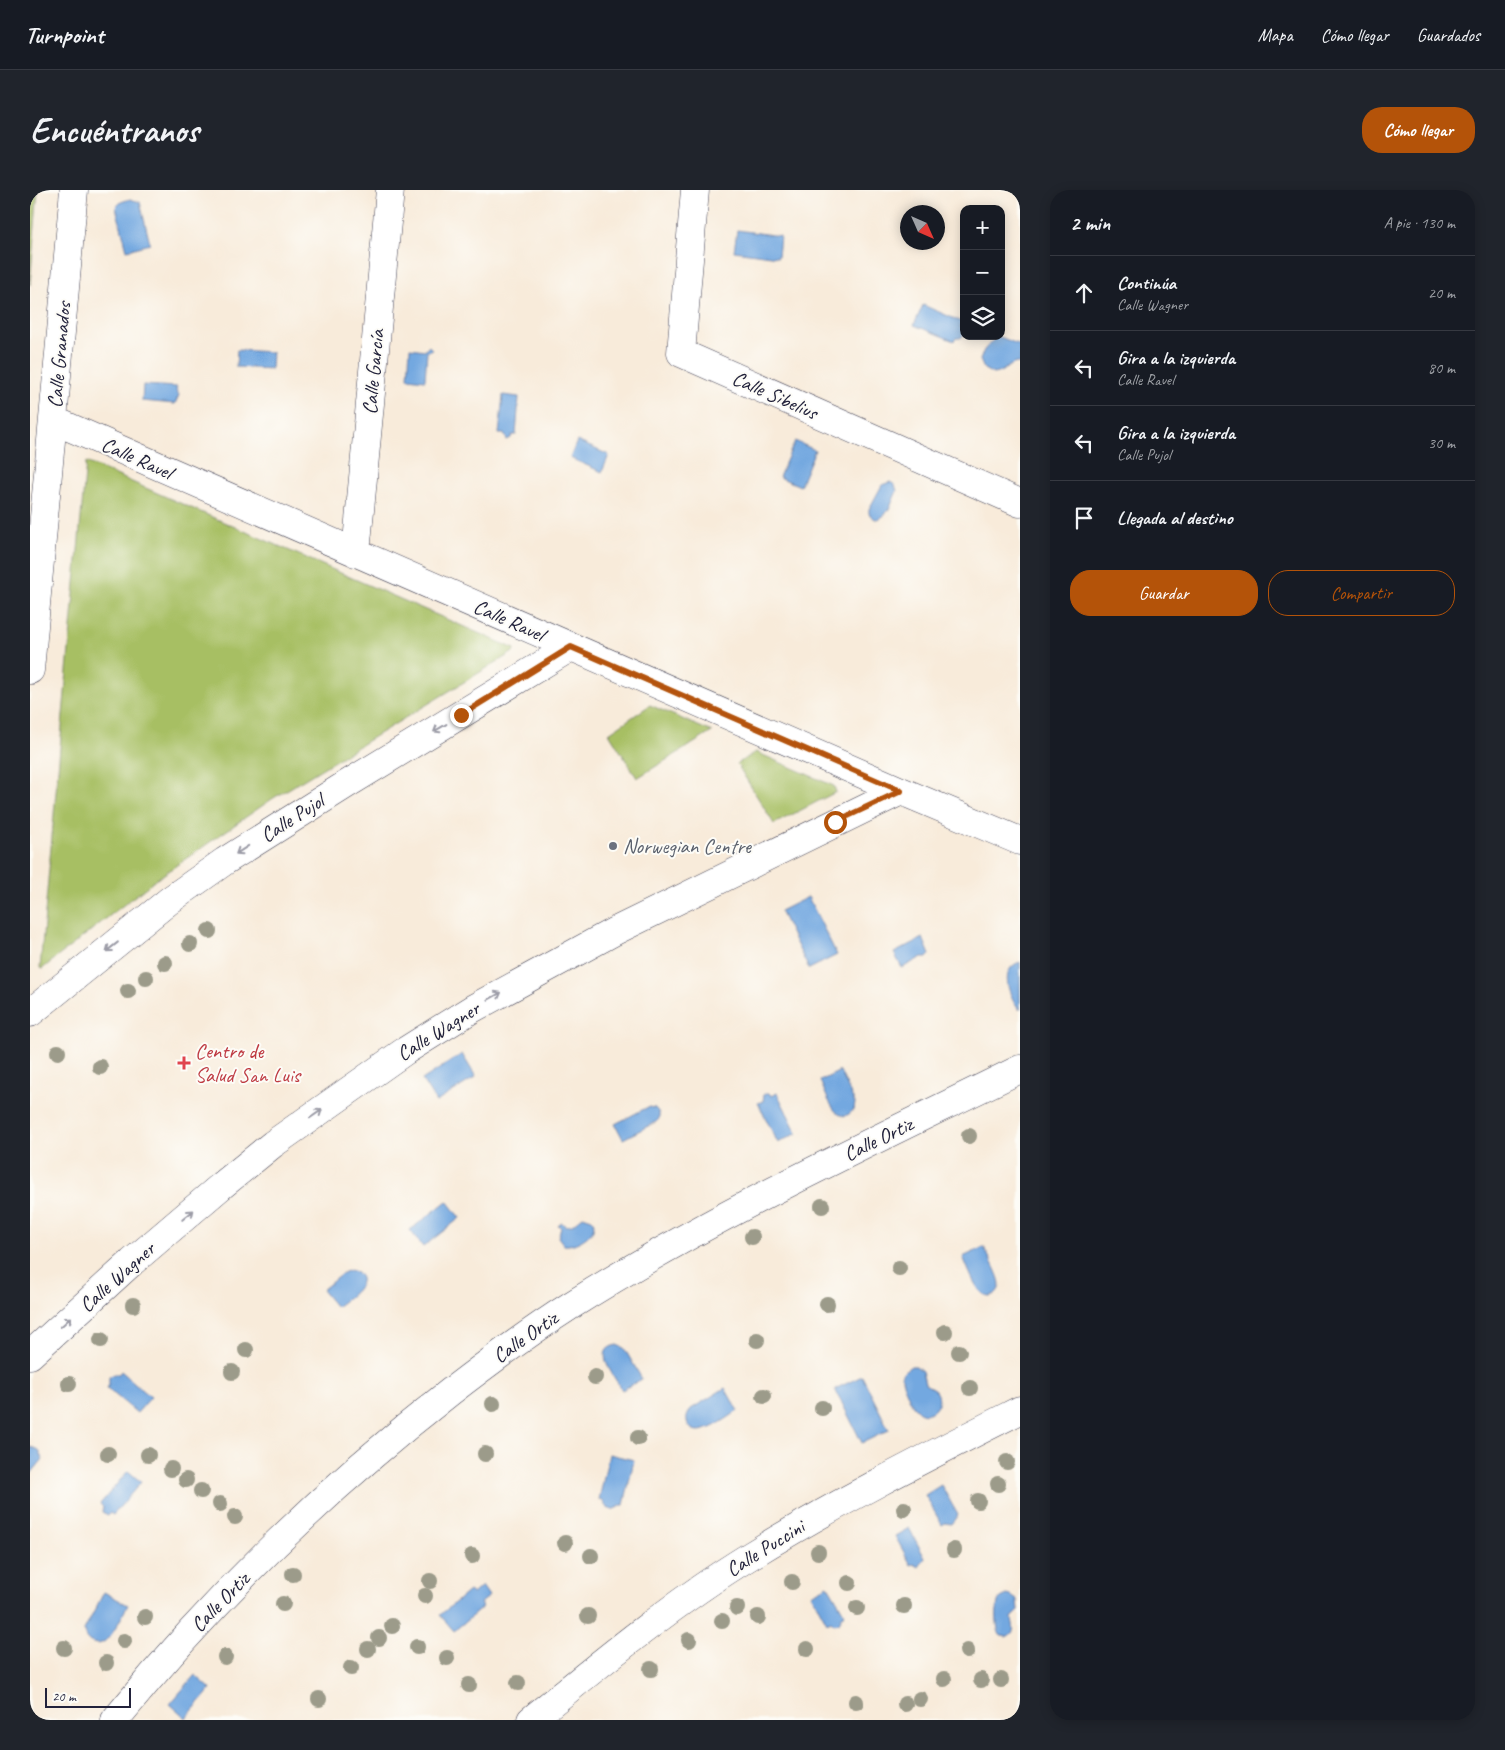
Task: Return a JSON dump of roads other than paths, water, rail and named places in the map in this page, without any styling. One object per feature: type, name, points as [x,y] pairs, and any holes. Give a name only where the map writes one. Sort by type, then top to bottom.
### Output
[{"type":"street","name":"Calle Granados","points":[[30,670],[74,190]]},
{"type":"street","name":"Calle García","points":[[356,553],[390,190]]},
{"type":"street","name":"Calle Sibelius","points":[[695,190],[681,353],[1020,503]]},
{"type":"street","name":"Calle Ravel","points":[[53,420],[901,791],[1020,841]]},
{"type":"street","name":"Calle Pujol","points":[[30,1013],[162,906],[224,862],[347,784],[571,647]]},
{"type":"street","name":"Calle Wagner","points":[[30,1355],[132,1262],[258,1157],[405,1051],[472,1009],[615,931],[901,791]]},
{"type":"street","name":"Calle Ortiz","points":[[115,1720],[189,1634],[276,1544],[402,1430],[498,1356],[569,1307],[672,1244],[1020,1069]]},
{"type":"street","name":"Calle Puccini","points":[[531,1720],[667,1611],[749,1556],[828,1510],[1020,1410]]},
{"type":"water","points":[[130,199],[140,202],[150,244],[127,250],[116,207],[121,202]]},
{"type":"water","points":[[737,230],[780,236],[778,257],[734,251]]},
{"type":"water","points":[[923,305],[960,321],[960,338],[956,338],[954,341],[914,325]]},
{"type":"water","points":[[1005,339],[1020,345],[1020,363],[1013,364],[993,374],[984,369],[980,360],[984,350],[993,340]]},
{"type":"water","points":[[429,346],[432,349],[427,352],[425,380],[408,378],[410,348],[425,350]]},
{"type":"water","points":[[237,350],[272,352],[271,369],[236,367]]},
{"type":"water","points":[[143,385],[177,387],[176,390],[179,395],[175,404],[142,401]]},
{"type":"water","points":[[503,395],[519,397],[516,435],[512,435],[507,440],[504,434],[499,434]]},
{"type":"water","points":[[577,441],[609,455],[602,472],[570,458]]},
{"type":"water","points":[[795,441],[815,450],[800,486],[779,477]]},
{"type":"water","points":[[890,482],[895,485],[897,491],[886,513],[875,519],[869,514],[869,509],[882,485]]},
{"type":"water","points":[[808,897],[837,955],[809,969],[780,911]]},
{"type":"water","points":[[923,938],[930,955],[922,957],[902,968],[894,953]]},
{"type":"water","points":[[1020,962],[1020,1010],[1009,991],[1007,977],[1013,966]]},
{"type":"water","points":[[462,1054],[476,1077],[436,1102],[422,1080]]},
{"type":"water","points":[[840,1071],[855,1103],[854,1109],[848,1115],[842,1116],[833,1108],[820,1081]]},
{"type":"water","points":[[769,1093],[772,1096],[777,1093],[797,1133],[778,1143],[758,1103],[763,1101],[764,1094]]},
{"type":"water","points":[[648,1107],[655,1108],[659,1113],[659,1119],[623,1139],[615,1124]]},
{"type":"water","points":[[447,1201],[460,1218],[423,1247],[410,1230]]},
{"type":"water","points":[[583,1216],[592,1219],[593,1229],[581,1241],[575,1244],[564,1245],[558,1237],[561,1228],[558,1225],[561,1222],[566,1226],[572,1225]]},
{"type":"water","points":[[984,1247],[996,1270],[1000,1284],[996,1293],[989,1296],[979,1290],[963,1257]]},
{"type":"water","points":[[350,1270],[358,1274],[361,1278],[361,1284],[336,1307],[322,1290],[344,1272]]},
{"type":"water","points":[[617,1345],[624,1348],[642,1379],[622,1390],[610,1371],[605,1358],[609,1348]]},
{"type":"water","points":[[911,1366],[916,1366],[922,1371],[925,1384],[934,1389],[938,1395],[937,1405],[926,1414],[921,1413],[911,1403],[902,1379],[902,1373]]},
{"type":"water","points":[[121,1371],[151,1397],[137,1413],[107,1388],[109,1377],[119,1374]]},
{"type":"water","points":[[862,1376],[889,1430],[862,1443],[835,1389]]},
{"type":"water","points":[[725,1388],[738,1411],[712,1427],[698,1431],[692,1429],[687,1420],[691,1409]]},
{"type":"water","points":[[30,1447],[40,1451],[43,1459],[30,1475]]},
{"type":"water","points":[[609,1454],[634,1460],[624,1505],[613,1509],[608,1508],[603,1501],[599,1500]]},
{"type":"water","points":[[128,1471],[141,1482],[113,1515],[102,1512],[103,1507],[100,1504]]},
{"type":"water","points":[[941,1485],[958,1515],[951,1524],[945,1523],[942,1525],[925,1495]]},
{"type":"water","points":[[909,1528],[925,1558],[919,1567],[914,1564],[911,1565],[895,1536]]},
{"type":"water","points":[[828,1585],[845,1614],[840,1617],[841,1620],[838,1623],[834,1624],[831,1621],[827,1623],[811,1594]]},
{"type":"water","points":[[482,1586],[489,1596],[480,1603],[483,1607],[454,1631],[440,1615],[469,1591],[473,1594]]},
{"type":"water","points":[[104,1592],[128,1605],[114,1631],[104,1642],[99,1644],[89,1641],[84,1631]]},
{"type":"water","points":[[1007,1595],[1017,1600],[1018,1611],[1012,1618],[1013,1631],[1006,1637],[1000,1635],[999,1632],[997,1605],[1001,1598]]},
{"type":"water","points":[[195,1675],[211,1689],[186,1718],[170,1704]]},
{"type":"place","name":"Norwegian Centre","points":[[613,846]]},
{"type":"place","name":"Centro de Salud San Luis","points":[[184,1063]]}]
